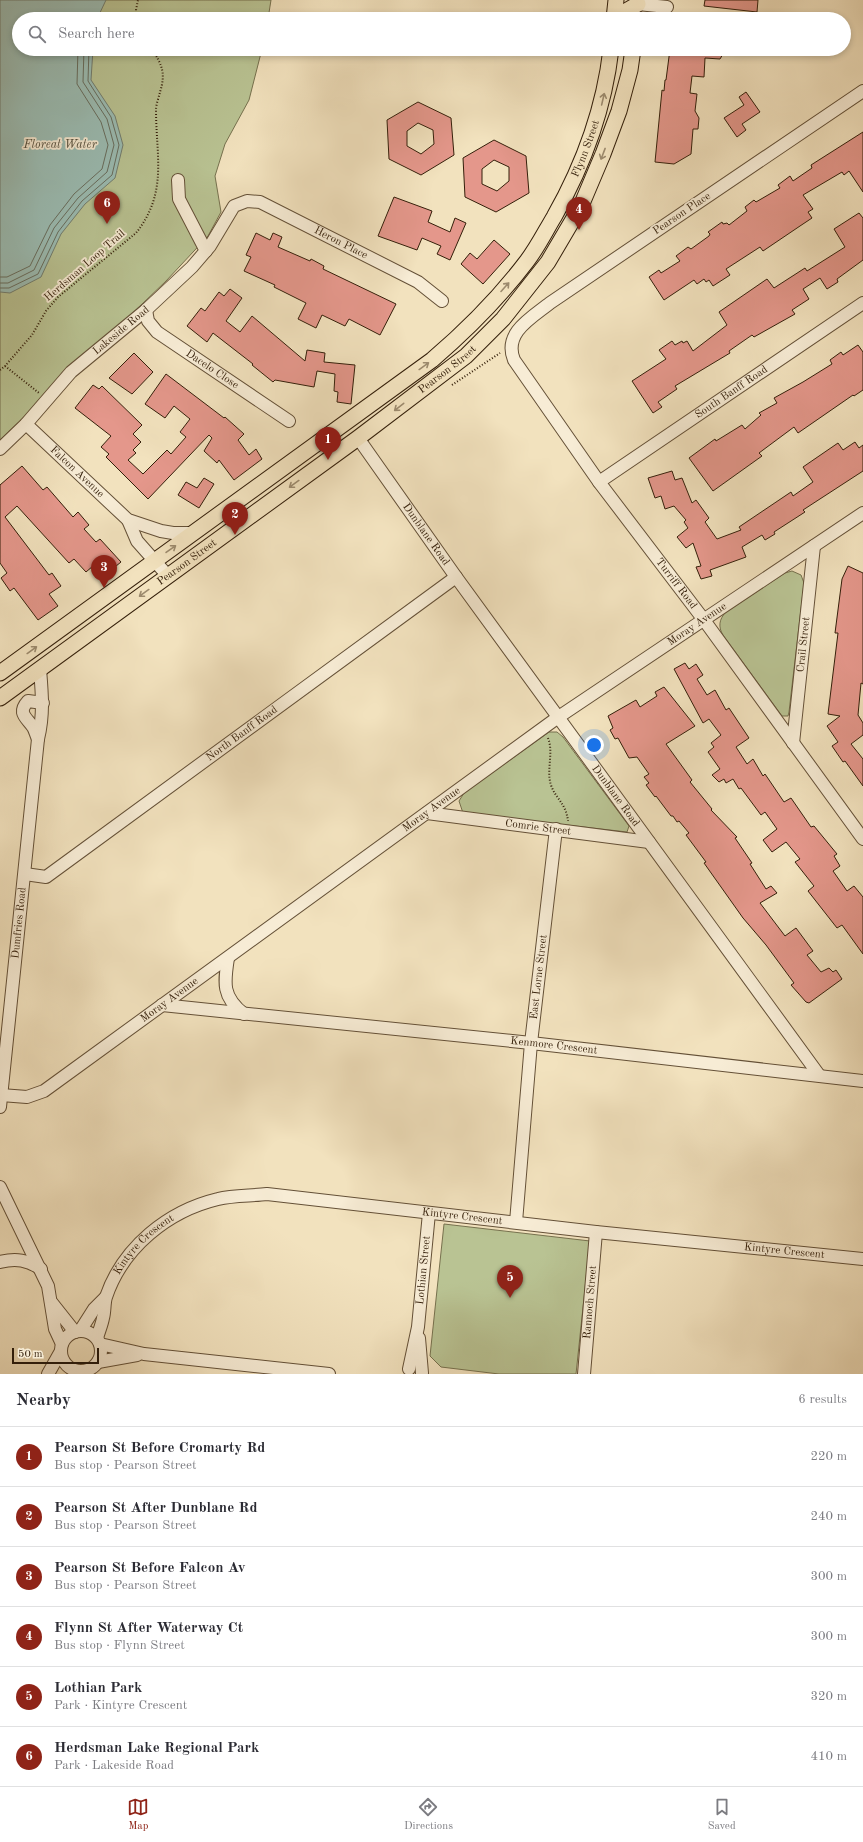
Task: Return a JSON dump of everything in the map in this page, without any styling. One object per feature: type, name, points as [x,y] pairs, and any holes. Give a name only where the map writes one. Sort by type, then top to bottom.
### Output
[{"type":"main road","points":[[615,12],[616,0]]},
{"type":"main road","points":[[626,12],[638,2]]},
{"type":"main road","points":[[637,12],[638,2]]},
{"type":"main road","name":"Flynn Street","points":[[479,316],[528,260],[572,183],[599,113],[608,78],[610,56]]},
{"type":"main road","name":"Flynn Street","points":[[503,319],[548,262],[581,206],[619,111],[630,70],[632,56]]},
{"type":"main road","name":"Pearson Street","points":[[0,673],[432,360],[479,316]]},
{"type":"main road","name":"Pearson Street","points":[[0,698],[358,438],[466,356],[503,319]]},
{"type":"street","points":[[638,2],[667,7]]},
{"type":"street","name":"Pearson Place","points":[[511,345],[513,337],[526,321],[550,303],[863,91]]},
{"type":"street","points":[[178,180],[179,199],[206,251]]},
{"type":"street","name":"Heron Place","points":[[234,206],[247,201],[260,202],[418,282],[442,301]]},
{"type":"street","name":"Lakeside Road","points":[[0,449],[26,424],[71,372],[146,310],[192,268],[206,251],[234,206]]},
{"type":"street","name":"South Banff Road","points":[[599,482],[863,303]]},
{"type":"street","name":"Dacelo Close","points":[[146,310],[148,321],[157,332],[289,421]]},
{"type":"street","name":"Turriff Road","points":[[511,345],[514,360],[599,482],[704,620],[863,839]]},
{"type":"street","name":"Falcon Avenue","points":[[26,424],[128,520],[137,540],[168,576]]},
{"type":"street","name":"Dunblane Road","points":[[358,438],[557,718],[819,1075]]},
{"type":"street","name":"Moray Avenue","points":[[1,1101],[28,1097],[44,1092],[557,718],[863,513]]},
{"type":"street","name":"Falcon Avenue","points":[[128,520],[161,531],[173,533],[194,533]]},
{"type":"street","name":"Crail Street","points":[[793,743],[814,546]]},
{"type":"street","name":"North Banff Road","points":[[25,874],[46,877],[456,577]]},
{"type":"street","name":"Dumfries Road","points":[[1,1101],[38,739],[42,723],[43,703],[40,669]]},
{"type":"street","points":[[38,739],[33,727],[24,717],[23,712],[24,706],[28,702],[43,703]]},
{"type":"street","name":"Comrie Street","points":[[428,813],[649,842]]},
{"type":"street","name":"East Lorne Street","points":[[516,1222],[531,1043],[556,829]]},
{"type":"street","points":[[228,958],[225,978],[228,994],[232,1005],[244,1014]]},
{"type":"street","name":"Kenmore Crescent","points":[[162,1005],[531,1043],[863,1081]]},
{"type":"street","points":[[0,1187],[48,1286],[55,1329],[62,1348],[64,1361],[73,1372],[91,1369],[144,1354]]},
{"type":"street","name":"Kintyre Crescent","points":[[78,1331],[105,1298],[116,1274],[131,1251],[153,1230],[187,1208],[219,1198],[267,1194],[596,1232],[863,1259]]},
{"type":"street","name":"Lothian Street","points":[[405,1372],[418,1327],[429,1213]]},
{"type":"street","name":"Rannoch Street","points":[[584,1374],[596,1232]]},
{"type":"street","points":[[0,1262],[21,1260],[32,1263],[41,1269]]},
{"type":"street","name":"Kintyre Crescent","points":[[98,1341],[103,1319],[105,1298]]},
{"type":"street","points":[[51,1302],[78,1331],[92,1334],[98,1341],[101,1350],[96,1367]]},
{"type":"street","name":"Lothian Street","points":[[418,1327],[423,1373]]},
{"type":"street","points":[[48,1374],[62,1348],[65,1338],[78,1331]]},
{"type":"street","points":[[98,1341],[144,1354],[329,1374]]},
{"type":"street","points":[[405,1372],[418,1370],[423,1373]]},
{"type":"path","points":[[136,12],[138,0]]},
{"type":"path","name":"Herdsman Loop Trail","points":[[0,370],[32,335],[46,311],[58,297],[136,233],[146,222],[153,204],[158,182],[159,153],[156,133],[156,107],[164,80],[161,64],[156,56]]},
{"type":"path","points":[[5,366],[47,399]]},
{"type":"path","points":[[543,728],[549,741],[551,786],[567,812],[570,831]]},
{"type":"green space","points":[[0,0],[271,0],[269,12],[12,12],[12,56],[260,56],[249,100],[225,144],[215,176],[221,212],[208,236],[166,281],[0,440]]},
{"type":"green space","points":[[792,571],[801,575],[804,583],[789,712],[788,716],[782,716],[723,635],[720,629],[720,623],[726,612],[785,573]]},
{"type":"green space","points":[[549,732],[557,732],[563,737],[629,826],[627,832],[463,813],[459,801],[464,793]]},
{"type":"green space","points":[[444,1224],[590,1241],[576,1374],[499,1374],[441,1367],[430,1356]]},
{"type":"water","name":"Floreat Water","points":[[0,0],[106,0],[100,12],[12,12],[12,56],[93,56],[91,80],[115,116],[123,145],[115,178],[85,204],[61,234],[41,277],[10,293],[0,292]]},
{"type":"building","points":[[705,0],[758,0],[757,12],[704,6]]},
{"type":"building","points":[[669,56],[722,56],[720,59],[705,58],[704,77],[692,76],[690,93],[697,94],[695,111],[699,118],[698,129],[693,129],[691,154],[674,164],[655,162],[662,90],[664,91]]},
{"type":"building","points":[[746,92],[760,112],[742,124],[746,130],[737,137],[724,118],[744,105],[739,97]]},
{"type":"building","points":[[418,102],[451,118],[454,155],[421,175],[389,159],[387,120]],"holes":[[[418,123],[433,130],[434,144],[421,154],[407,146],[407,131]]]},
{"type":"building","points":[[863,132],[863,192],[849,171],[844,175],[842,172],[803,195],[813,209],[808,212],[812,218],[763,251],[760,247],[726,269],[730,275],[713,286],[709,280],[706,282],[704,279],[697,284],[694,280],[664,300],[649,277],[659,270],[661,273],[680,261],[676,256],[688,247],[691,249],[709,236],[710,234],[708,232],[722,222],[723,224],[727,223],[729,225],[747,211],[745,207],[754,200],[756,202],[780,188],[778,185],[790,176],[793,181],[812,168],[811,165]]},
{"type":"building","points":[[494,140],[526,156],[529,193],[496,212],[465,197],[463,158]],"holes":[[[494,160],[509,167],[509,181],[497,191],[482,184],[482,169]]]},
{"type":"building","points":[[394,197],[432,211],[428,222],[450,232],[455,218],[466,223],[450,260],[437,254],[441,246],[422,238],[417,250],[378,236]]},
{"type":"building","points":[[859,213],[863,218],[863,260],[837,279],[838,282],[827,289],[820,278],[803,289],[809,299],[792,310],[795,314],[754,337],[752,335],[729,351],[730,353],[675,386],[677,389],[658,402],[662,407],[653,413],[632,381],[666,359],[659,350],[672,341],[675,345],[682,341],[683,343],[687,341],[693,351],[727,325],[719,312],[767,279],[774,288],[805,268],[807,271],[845,247],[834,229]]},
{"type":"building","points":[[256,233],[270,240],[273,233],[282,237],[278,247],[310,261],[311,259],[324,266],[323,269],[396,304],[380,335],[349,319],[345,326],[322,315],[316,328],[298,319],[306,303],[274,287],[275,285],[244,271],[251,257],[246,255]]},
{"type":"building","points":[[494,240],[510,254],[483,284],[461,264],[470,253],[477,259]]},
{"type":"building","points":[[230,289],[242,298],[226,321],[240,332],[252,316],[305,361],[307,350],[325,353],[324,362],[355,365],[351,404],[337,402],[338,392],[334,391],[335,374],[317,371],[314,387],[275,380],[273,382],[252,365],[253,364],[213,333],[207,342],[187,326],[201,308],[205,311],[219,292],[224,296]]},
{"type":"building","points":[[858,345],[863,352],[863,390],[854,396],[853,395],[798,433],[794,427],[759,453],[762,456],[713,491],[689,458],[715,439],[716,441],[742,425],[745,429],[761,415],[759,413],[777,403],[774,398],[832,364],[830,360],[841,352],[843,355]]},
{"type":"building","points":[[134,353],[153,372],[132,394],[109,378]]},
{"type":"building","points":[[166,374],[224,418],[225,417],[244,434],[238,440],[249,455],[256,449],[262,459],[234,480],[219,460],[217,463],[204,451],[212,438],[209,435],[148,499],[106,457],[109,454],[101,447],[111,436],[75,408],[93,385],[99,389],[102,386],[142,425],[133,434],[141,442],[133,450],[136,453],[128,460],[143,474],[167,450],[171,454],[186,437],[180,432],[190,419],[174,406],[165,418],[145,404]]},
{"type":"building","points":[[855,442],[859,448],[863,445],[863,471],[803,510],[805,512],[774,532],[775,534],[765,540],[762,535],[742,547],[746,557],[710,570],[712,576],[701,579],[696,567],[701,566],[693,543],[686,548],[677,537],[688,528],[684,522],[686,520],[674,506],[665,509],[661,496],[655,498],[648,478],[672,471],[675,480],[682,478],[692,503],[696,500],[709,518],[705,522],[717,539],[741,530],[739,527],[791,492],[793,496],[813,482],[803,467],[838,443],[843,450]]},
{"type":"building","points":[[22,466],[43,490],[47,487],[73,517],[78,512],[89,525],[84,529],[96,542],[100,539],[121,562],[110,571],[100,560],[86,572],[74,559],[69,563],[17,506],[5,517],[49,575],[52,573],[61,586],[49,594],[58,606],[38,620],[14,588],[10,591],[1,578],[7,573],[0,563],[0,485]]},
{"type":"building","points":[[204,478],[214,484],[199,508],[178,495],[186,482],[197,488]]},
{"type":"building","points":[[848,566],[863,573],[863,684],[861,683],[858,715],[863,723],[863,735],[851,744],[863,759],[863,786],[832,746],[838,742],[827,726],[840,716],[828,714],[838,633],[835,633],[842,579]]},
{"type":"building","points":[[685,663],[689,669],[696,664],[703,675],[697,679],[707,695],[715,690],[726,710],[729,708],[749,738],[736,747],[747,764],[753,759],[763,776],[765,774],[784,802],[791,798],[811,827],[814,826],[837,854],[834,856],[840,866],[833,871],[847,891],[854,886],[863,897],[863,954],[842,925],[837,928],[808,891],[814,886],[795,862],[800,859],[786,842],[772,852],[763,840],[777,829],[765,812],[761,815],[741,788],[739,789],[733,779],[726,783],[724,779],[719,782],[712,775],[720,769],[708,752],[714,747],[711,743],[721,735],[709,719],[703,723],[674,669]]},
{"type":"building","points":[[664,687],[695,726],[666,744],[692,780],[690,782],[712,809],[711,810],[737,837],[735,838],[752,863],[750,864],[766,889],[771,886],[777,893],[760,903],[785,936],[796,928],[813,951],[807,955],[821,972],[829,968],[833,972],[836,970],[842,979],[809,1003],[806,1002],[791,985],[794,983],[766,945],[743,918],[704,863],[706,862],[686,835],[689,833],[679,821],[677,822],[673,816],[671,816],[646,785],[649,783],[644,777],[649,774],[637,757],[629,758],[618,738],[615,739],[610,730],[613,728],[608,716],[636,700],[640,707],[657,696],[655,692]]},
{"type":"place","name":"Herdsman Lake Regional Park","points":[[107,224]]},
{"type":"place","name":"Flynn St After Waterway Ct","points":[[579,230]]},
{"type":"place","name":"Pearson St Before Cromarty Rd","points":[[328,460]]},
{"type":"place","name":"Pearson St After Dunblane Rd","points":[[235,535]]},
{"type":"place","name":"Pearson St Before Falcon Av","points":[[104,588]]},
{"type":"place","name":"Lothian Park","points":[[510,1298]]}]
